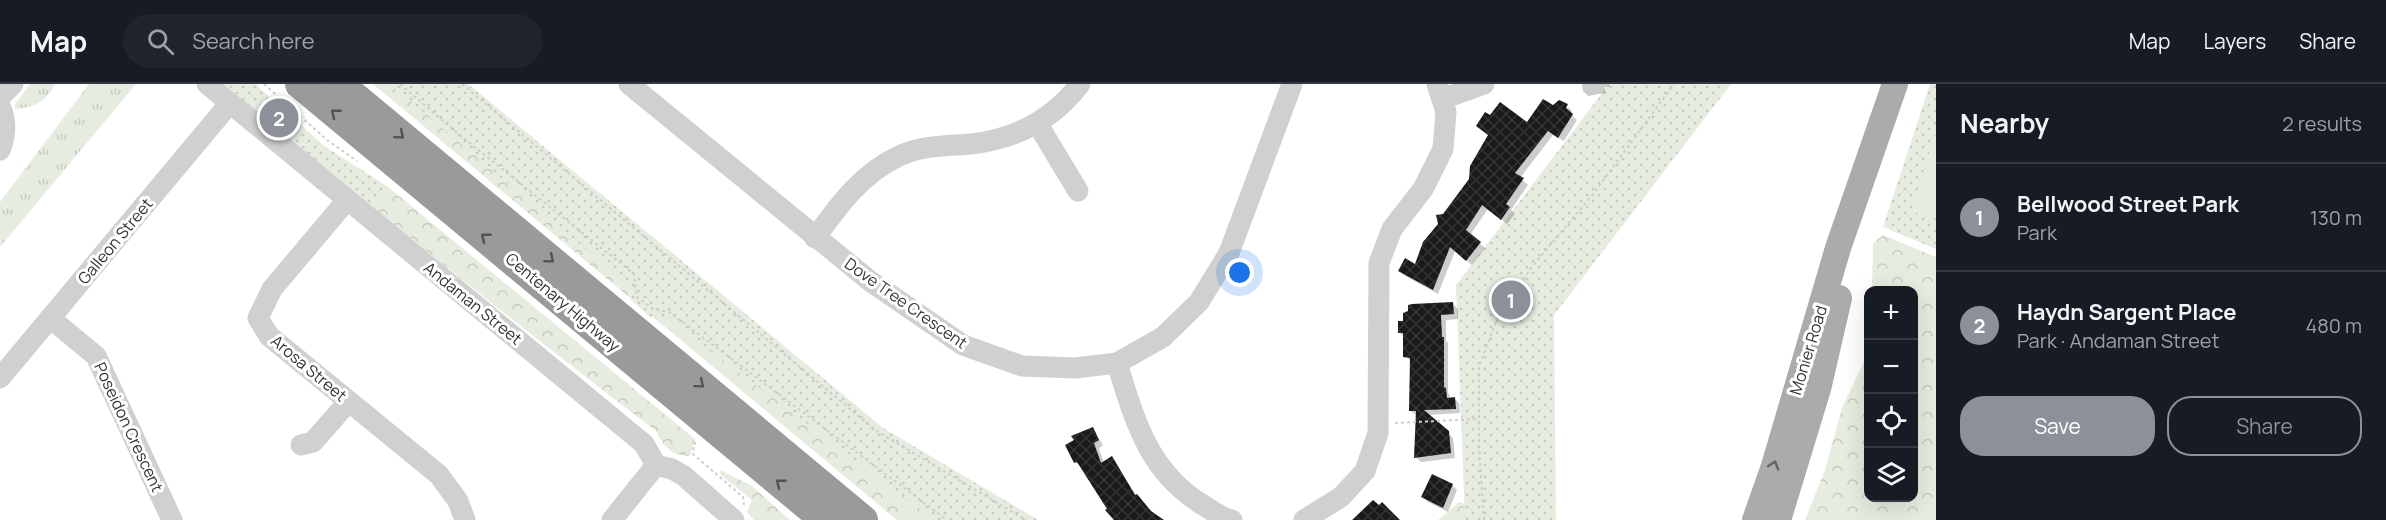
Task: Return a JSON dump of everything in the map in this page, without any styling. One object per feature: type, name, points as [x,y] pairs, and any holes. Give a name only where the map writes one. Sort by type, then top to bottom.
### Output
[{"type":"highway","name":"Centenary Highway","points":[[300,84],[825,520]]},
{"type":"highway","name":"Centenary Highway","points":[[339,84],[863,520]]},
{"type":"main road","name":"Monier Road","points":[[1755,520],[1774,466],[1838,248],[1856,194],[1863,182],[1895,84]]},
{"type":"main road","name":"Monier Road","points":[[1778,520],[1828,352],[1847,260],[1863,198],[1863,182]]},
{"type":"street","points":[[0,97],[14,84]]},
{"type":"street","name":"Andaman Street","points":[[207,84],[644,444],[656,465]]},
{"type":"street","points":[[816,238],[849,192],[875,170],[901,155],[934,145],[972,144],[1006,137],[1037,123],[1065,104],[1080,84]]},
{"type":"street","name":"Dove Tree Crescent","points":[[636,86],[870,281],[963,345],[1022,366],[1075,368],[1117,363],[1163,337],[1199,302],[1229,253],[1292,84]]},
{"type":"street","points":[[1304,520],[1341,497],[1365,471],[1378,433],[1379,263],[1392,229],[1423,189],[1443,149],[1446,112],[1440,92],[1484,84]]},
{"type":"street","name":"Galleon Street","points":[[0,378],[230,103]]},
{"type":"street","points":[[0,106],[5,125],[5,137],[0,150]]},
{"type":"street","points":[[1037,123],[1078,191]]},
{"type":"street","name":"Arosa Street","points":[[346,200],[272,289],[258,318],[269,336],[439,476],[458,501],[465,520]]},
{"type":"street","name":"Poseidon Crescent","points":[[50,318],[96,356],[172,520]]},
{"type":"street","points":[[1117,363],[1133,418],[1154,458],[1185,494],[1224,518],[1232,520]]},
{"type":"street","points":[[301,445],[313,442],[348,402]]},
{"type":"street","points":[[612,520],[656,465],[672,469],[684,476],[734,519]]},
{"type":"path","points":[[399,84],[462,138],[634,274],[637,297],[653,309],[669,312],[947,520]]},
{"type":"path","points":[[462,84],[875,430],[1026,520]]},
{"type":"path","points":[[1484,520],[1479,366],[1499,314],[1531,268],[1594,193],[1674,84]]},
{"type":"path","points":[[1378,424],[1479,419]]},
{"type":"path","points":[[700,437],[694,445],[693,454],[743,497],[744,505],[734,519]]},
{"type":"green space","points":[[30,84],[55,84],[44,99],[27,107],[15,109],[15,104]]},
{"type":"green space","points":[[89,84],[136,84],[0,247],[0,202]]},
{"type":"green space","points":[[224,84],[255,84],[324,146],[388,187],[695,439],[690,456],[669,450],[656,431],[438,260]]},
{"type":"green space","points":[[224,84],[255,84],[324,146],[388,187],[368,205]]},
{"type":"green space","points":[[373,84],[468,84],[883,428],[1038,520],[897,520]]},
{"type":"green space","points":[[390,84],[468,84],[883,428],[1038,520],[935,520],[667,318],[650,317],[631,300],[632,288]]},
{"type":"green space","points":[[1609,84],[1731,84],[1554,315],[1556,520],[1465,520],[1456,285]]},
{"type":"green space","points":[[1930,84],[1936,84],[1936,249],[1883,227]]},
{"type":"green space","points":[[1936,132],[1936,219],[1911,211]]},
{"type":"green space","points":[[1883,235],[1936,257],[1936,520],[1805,520],[1825,470],[1842,408],[1864,362],[1864,502],[1918,502],[1918,286],[1872,286],[1873,243]]},
{"type":"green space","points":[[720,470],[752,486],[790,520],[754,520],[747,512],[752,500],[721,475]]},
{"type":"green space","points":[[1459,502],[1465,504],[1465,520],[1438,520]]},
{"type":"building","points":[[1543,99],[1553,105],[1559,100],[1568,104],[1566,108],[1573,114],[1558,138],[1548,131],[1515,173],[1524,178],[1506,204],[1510,207],[1501,220],[1482,205],[1466,230],[1481,242],[1466,261],[1450,247],[1433,290],[1398,271],[1405,258],[1415,264],[1423,242],[1438,224],[1436,215],[1443,214],[1469,179],[1470,166],[1488,135],[1476,126],[1485,112],[1490,115],[1500,102],[1527,122]]},
{"type":"building","points":[[1453,302],[1454,314],[1441,315],[1442,337],[1444,337],[1444,387],[1447,398],[1455,397],[1456,409],[1424,410],[1449,431],[1451,453],[1414,458],[1416,411],[1409,411],[1410,358],[1403,357],[1403,333],[1398,333],[1398,321],[1403,321],[1403,313],[1408,311],[1408,305]]},
{"type":"building","points":[[1093,427],[1099,440],[1094,443],[1101,463],[1112,456],[1135,495],[1137,494],[1151,511],[1164,520],[1114,520],[1105,510],[1107,509],[1077,462],[1074,463],[1065,445],[1074,440],[1071,436]]},
{"type":"building","points":[[1432,474],[1453,484],[1443,508],[1421,497]]},
{"type":"building","points":[[1373,500],[1379,505],[1382,502],[1400,520],[1352,520]]},
{"type":"place","name":"Haydn Sargent Place","points":[[279,118]]},
{"type":"place","name":"Bellwood Street Park","points":[[1511,300]]}]
